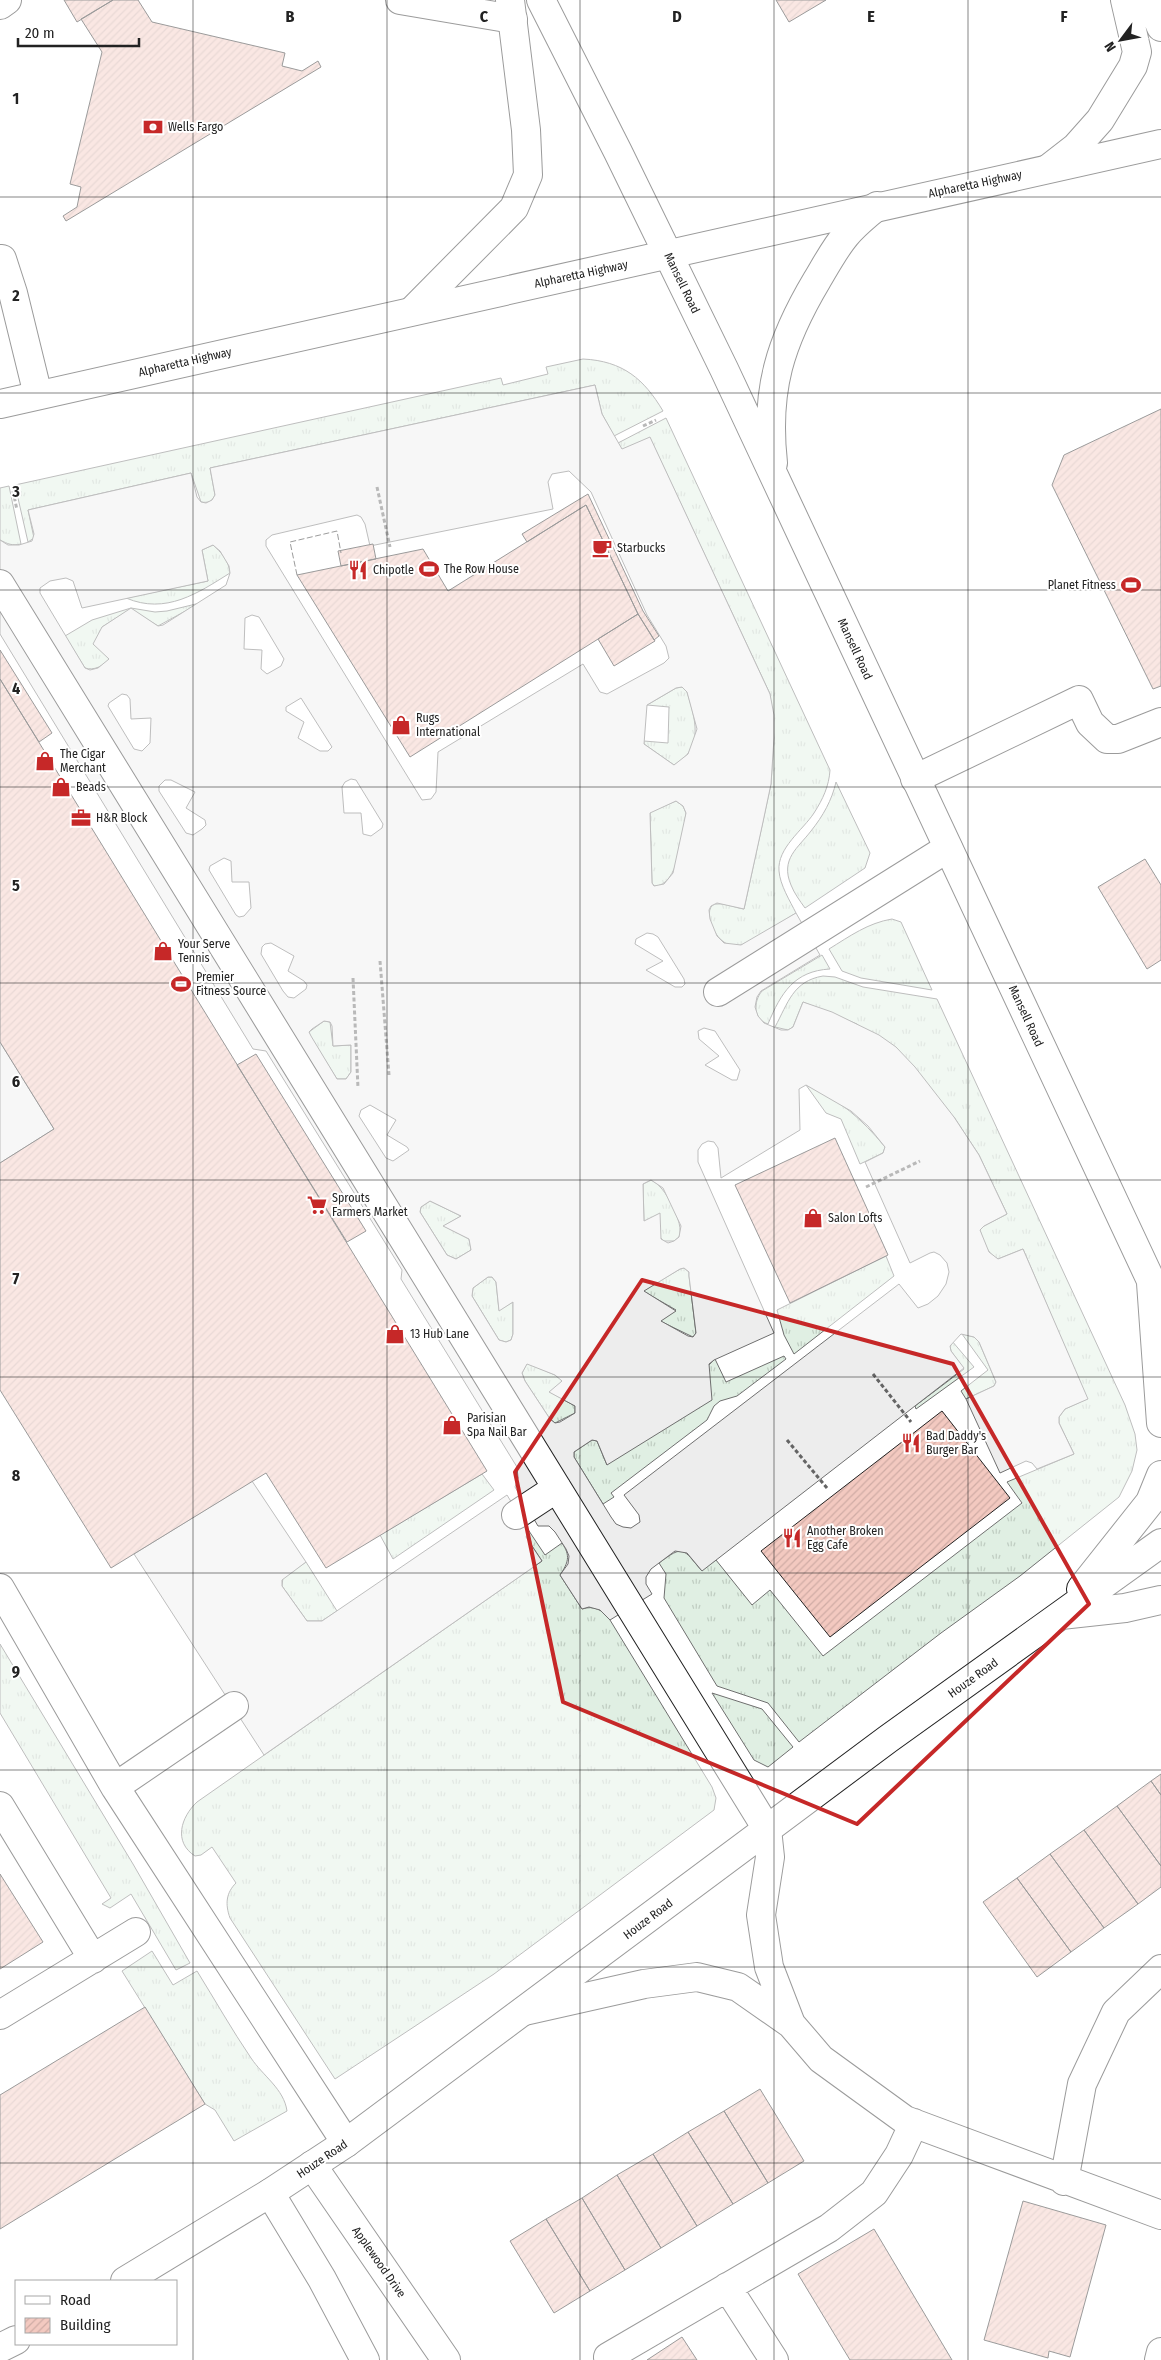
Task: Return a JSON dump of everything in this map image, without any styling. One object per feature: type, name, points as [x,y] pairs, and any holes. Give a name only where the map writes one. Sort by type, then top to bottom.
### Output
[{"type":"main road","points":[[0,5],[7,0]]},
{"type":"main road","points":[[400,0],[512,10],[526,130],[528,176],[514,208],[412,311]]},
{"type":"main road","name":"Mansell Road","points":[[540,0],[668,254],[1156,1292]]},
{"type":"main road","points":[[1049,168],[1076,147],[1100,120],[1133,66],[1137,52],[1124,0]]},
{"type":"main road","points":[[1149,0],[1161,27]]},
{"type":"main road","name":"Alpharetta Highway","points":[[0,404],[877,206],[1161,144]]},
{"type":"main road","points":[[775,479],[770,442],[771,408],[774,378],[784,346],[793,323],[830,258],[846,235],[877,206]]},
{"type":"main road","points":[[2,259],[13,293],[38,395]]},
{"type":"main road","points":[[0,584],[767,1829],[770,1857],[761,1915],[769,1967],[792,2024]]},
{"type":"main road","points":[[915,779],[1079,700],[1090,723],[1107,739],[1118,739],[1161,722]]},
{"type":"main road","points":[[718,992],[948,848]]},
{"type":"main road","points":[[1156,1292],[1161,1423]]},
{"type":"main road","points":[[1060,1616],[1150,1502],[1161,1475]]},
{"type":"main road","points":[[516,1515],[557,1488]]},
{"type":"main road","name":"Houze Road","points":[[128,2280],[270,2193],[346,2143],[767,1829],[1161,1542]]},
{"type":"main road","points":[[0,1588],[114,1786],[346,2143]]},
{"type":"main road","points":[[1060,1616],[1125,1608],[1161,1600]]},
{"type":"main road","points":[[114,1786],[234,1706]]},
{"type":"main road","points":[[0,1806],[93,1959]]},
{"type":"main road","points":[[0,2015],[136,1932]]},
{"type":"main road","points":[[1064,2181],[1082,2084],[1116,2012],[1161,1969]]},
{"type":"main road","points":[[524,2012],[644,1984],[697,1977],[738,1987],[792,2024],[821,2059],[905,2120],[1064,2181],[1161,2215]]},
{"type":"main road","points":[[608,2357],[829,2228],[874,2193],[899,2155],[914,2123]]},
{"type":"main road","name":"Applewood Drive","points":[[312,2165],[446,2360]]},
{"type":"main road","points":[[270,2193],[322,2279],[365,2360]]},
{"type":"main road","points":[[727,2287],[774,2360]]},
{"type":"main road","points":[[0,2348],[15,2340]]},
{"type":"main road","points":[[1159,2360],[1161,2352]]},
{"type":"path","points":[[643,426],[656,420]]},
{"type":"path","points":[[377,487],[390,547]]},
{"type":"path","points":[[13,491],[17,510]]},
{"type":"path","points":[[380,961],[390,1075]]},
{"type":"path","points":[[353,978],[358,1088]]},
{"type":"path","points":[[866,1187],[920,1161]]},
{"type":"path","points":[[873,1374],[911,1422]]},
{"type":"path","points":[[787,1440],[827,1488]]},
{"type":"highlighted area","points":[[642,1280],[953,1364],[1089,1604],[857,1824],[563,1702],[515,1472]]},
{"type":"green space","points":[[583,359],[610,363],[631,374],[648,390],[663,411],[614,436],[602,414],[595,385],[210,468],[215,495],[208,502],[201,502],[191,473],[28,510],[34,538],[28,542],[15,485],[501,378],[503,385],[548,374],[546,367]]},
{"type":"green space","points":[[666,418],[830,770],[827,787],[820,803],[786,847],[779,863],[781,882],[796,913],[741,945],[732,946],[717,936],[710,919],[710,912],[712,906],[717,904],[744,909],[771,784],[774,738],[770,694],[650,438],[622,450],[618,443]]},
{"type":"green space","points":[[9,486],[21,544],[18,545],[0,540],[0,488]]},
{"type":"green space","points":[[213,545],[224,557],[230,573],[218,581],[194,594],[168,603],[141,603],[126,598],[208,581],[202,550]]},
{"type":"green space","points":[[200,603],[158,626],[131,609],[102,627],[109,659],[101,666],[95,668],[85,668],[65,636],[92,620],[131,608],[155,612]]},
{"type":"green space","points":[[682,687],[687,692],[693,712],[695,732],[690,750],[684,758],[674,765],[644,744],[644,741],[668,743],[669,707],[647,705],[676,688]]},
{"type":"green space","points":[[836,782],[870,853],[865,868],[805,908],[791,885],[788,876],[789,861],[823,814]]},
{"type":"green space","points":[[676,801],[683,806],[686,813],[678,857],[669,878],[662,884],[654,886],[652,883],[650,812]]},
{"type":"green space","points":[[892,919],[901,922],[932,990],[861,978],[842,971],[829,949],[867,927]]},
{"type":"green space","points":[[822,955],[830,969],[807,974],[798,979],[790,986],[778,1003],[768,1024],[763,1022],[756,1010],[757,1000],[762,991]]},
{"type":"green space","points":[[823,976],[835,977],[863,987],[937,999],[1125,1405],[1135,1434],[1137,1450],[1132,1471],[1119,1497],[1020,1576],[941,1633],[799,1742],[768,1703],[717,1686],[664,1598],[666,1574],[659,1563],[679,1551],[690,1557],[701,1570],[716,1560],[752,1605],[770,1590],[823,1656],[1022,1503],[1007,1482],[1074,1454],[1059,1423],[1059,1417],[1065,1409],[1087,1399],[1023,1249],[998,1259],[986,1247],[980,1230],[1007,1214],[979,1155],[954,1117],[857,1024],[803,1002],[793,1027],[788,1030],[775,1027],[788,1002],[798,988],[813,979]]},
{"type":"green space","points":[[324,1021],[330,1022],[333,1046],[351,1045],[351,1072],[346,1079],[337,1079],[310,1036],[309,1032]]},
{"type":"green space","points":[[806,1085],[839,1103],[859,1119],[885,1147],[883,1153],[860,1164],[841,1119],[826,1113]]},
{"type":"green space","points":[[651,1180],[668,1197],[676,1215],[680,1231],[679,1237],[674,1241],[664,1241],[644,1222],[643,1184]]},
{"type":"green space","points":[[430,1201],[461,1216],[444,1226],[469,1239],[471,1250],[456,1259],[447,1255],[420,1212],[421,1207]]},
{"type":"green space","points":[[886,1256],[894,1276],[794,1354],[784,1335],[777,1310]]},
{"type":"green space","points":[[684,1268],[689,1272],[696,1333],[693,1337],[660,1321],[676,1310],[643,1291]]},
{"type":"green space","points":[[488,1277],[492,1277],[496,1282],[499,1310],[513,1302],[513,1334],[511,1340],[506,1342],[499,1340],[472,1296],[473,1288]]},
{"type":"green space","points":[[962,1334],[974,1337],[979,1342],[996,1382],[994,1386],[966,1399],[961,1391],[988,1370]]},
{"type":"green space","points":[[952,1341],[974,1367],[916,1409],[915,1406],[964,1369],[951,1351]]},
{"type":"green space","points":[[784,1356],[786,1359],[737,1396],[720,1401],[714,1406],[707,1420],[611,1493],[614,1497],[603,1504],[574,1457],[574,1452],[592,1440],[597,1441],[607,1465],[715,1359],[726,1382]]},
{"type":"green space","points":[[527,1363],[555,1375],[563,1381],[550,1392],[575,1406],[575,1413],[555,1423],[550,1419],[525,1381],[522,1373]]},
{"type":"green space","points":[[482,1474],[494,1490],[393,1559],[380,1535]]},
{"type":"green space","points":[[529,1531],[545,1555],[562,1543],[567,1552],[567,1559],[560,1575],[582,1609],[598,1609],[610,1620],[712,1787],[716,1798],[714,1810],[494,1974],[335,2079],[230,1918],[227,1899],[236,1883],[212,1847],[201,1855],[195,1856],[188,1850],[182,1837],[184,1822],[191,1808],[197,1802],[542,1561],[526,1537]]},
{"type":"green space","points":[[306,1562],[337,1611],[322,1621],[307,1621],[282,1586],[283,1577]]},
{"type":"green space","points":[[0,1644],[133,1864],[190,1963],[176,1970],[131,1894],[110,1908],[102,1904],[111,1898],[0,1713]]},
{"type":"green space","points":[[712,1693],[762,1709],[793,1747],[768,1767],[754,1760]]},
{"type":"green space","points":[[152,1951],[173,1985],[197,1971],[251,2058],[282,2096],[287,2111],[234,2141],[215,2110],[205,2104],[122,1971]]},
{"type":"shaded area","points":[[595,385],[602,414],[622,449],[650,437],[770,694],[774,715],[771,784],[744,909],[717,903],[711,906],[709,910],[710,919],[717,936],[724,943],[741,945],[796,913],[820,955],[761,991],[757,997],[755,1007],[758,1016],[764,1023],[781,1030],[788,1030],[793,1027],[803,1002],[832,1012],[879,1035],[896,1047],[915,1067],[954,1117],[979,1155],[1007,1214],[980,1230],[989,1252],[998,1259],[1023,1249],[1088,1399],[1065,1409],[1059,1417],[1059,1423],[1074,1454],[1037,1469],[1032,1463],[1026,1461],[1000,1473],[966,1399],[994,1386],[996,1382],[979,1342],[974,1337],[961,1334],[950,1346],[951,1351],[964,1368],[702,1571],[687,1553],[675,1551],[651,1569],[646,1577],[646,1584],[652,1594],[610,1620],[600,1610],[589,1607],[582,1609],[560,1575],[568,1564],[569,1556],[566,1549],[549,1526],[538,1526],[515,1487],[518,1478],[517,1467],[401,1279],[402,1270],[266,1051],[253,1049],[0,634],[0,540],[8,545],[19,545],[32,541],[34,534],[28,510],[191,473],[197,497],[201,502],[206,503],[212,500],[215,495],[210,468]],"holes":[[[569,471],[591,492],[647,615],[666,646],[669,658],[664,663],[607,694],[600,692],[583,664],[438,752],[436,792],[431,799],[422,800],[266,546],[266,540],[272,535],[357,515],[361,517],[365,524],[370,546],[553,509],[548,482],[552,474]],[[213,545],[220,551],[229,566],[230,573],[226,585],[163,625],[158,626],[131,608],[102,627],[93,644],[109,659],[98,668],[90,670],[85,668],[40,593],[40,588],[50,581],[66,578],[73,581],[82,608],[208,581],[202,550]],[[252,615],[259,617],[284,659],[281,666],[267,674],[261,669],[262,650],[244,649],[245,618]],[[682,687],[687,692],[697,729],[688,754],[674,765],[644,744],[647,705],[676,688]],[[122,694],[127,695],[130,699],[131,719],[151,718],[150,743],[142,751],[134,749],[108,706],[109,703]],[[301,698],[332,747],[328,751],[320,751],[298,738],[304,722],[286,711],[286,707]],[[351,779],[356,780],[383,824],[382,828],[371,836],[363,834],[361,813],[344,813],[342,787],[345,782]],[[165,780],[171,780],[195,792],[186,808],[205,820],[206,825],[193,835],[186,833],[159,791],[159,786]],[[676,801],[683,806],[686,813],[673,873],[664,884],[654,886],[652,883],[650,813]],[[224,858],[231,861],[232,882],[249,882],[251,908],[244,916],[239,917],[209,870],[210,866]],[[647,933],[658,937],[684,979],[685,984],[682,987],[675,987],[646,970],[663,961],[635,944],[636,939]],[[271,943],[294,956],[288,971],[304,981],[307,985],[306,989],[294,998],[288,997],[261,954],[262,947],[265,944]],[[324,1021],[330,1022],[332,1026],[333,1046],[351,1045],[351,1072],[346,1079],[337,1079],[309,1032]],[[704,1028],[715,1031],[740,1070],[737,1080],[732,1080],[705,1065],[719,1056],[699,1039],[698,1031]],[[806,1085],[851,1111],[868,1126],[885,1147],[883,1153],[865,1162],[910,1263],[930,1253],[934,1252],[940,1255],[947,1263],[949,1272],[946,1284],[938,1296],[928,1304],[918,1308],[899,1284],[624,1495],[639,1515],[640,1522],[631,1528],[623,1527],[616,1524],[611,1517],[574,1457],[574,1452],[592,1440],[597,1441],[607,1465],[712,1400],[709,1364],[714,1360],[774,1333],[698,1162],[698,1150],[702,1144],[708,1141],[714,1142],[718,1148],[721,1178],[800,1130],[799,1089]],[[370,1105],[396,1120],[387,1135],[409,1150],[393,1161],[386,1158],[359,1116],[361,1110]],[[651,1180],[663,1188],[681,1226],[679,1237],[674,1241],[668,1243],[661,1239],[660,1213],[644,1221],[643,1184]],[[430,1201],[461,1216],[443,1226],[469,1239],[471,1250],[456,1259],[447,1255],[420,1212],[421,1207]],[[684,1268],[689,1272],[696,1333],[693,1337],[688,1336],[661,1321],[676,1311],[644,1291]],[[488,1277],[492,1277],[496,1282],[499,1311],[513,1302],[513,1334],[511,1340],[506,1342],[499,1340],[472,1296],[473,1288]],[[527,1364],[555,1375],[562,1381],[549,1392],[575,1406],[575,1413],[555,1423],[550,1419],[525,1381],[522,1373]]]},
{"type":"shaded area","points":[[0,1042],[54,1129],[0,1163]]},
{"type":"shaded area","points":[[252,1481],[306,1562],[282,1580],[282,1586],[307,1621],[322,1621],[507,1495],[529,1531],[526,1537],[542,1561],[264,1755],[134,1554]]},
{"type":"building","points":[[64,0],[113,0],[77,22]]},
{"type":"building","name":"Wells Fargo","points":[[113,0],[138,0],[152,22],[285,53],[282,66],[302,71],[318,61],[321,67],[66,221],[63,216],[77,207],[81,187],[70,184],[102,52],[81,19]]},
{"type":"building","points":[[776,0],[826,0],[789,22]]},
{"type":"building","name":"Planet Fitness","points":[[1161,409],[1161,686],[1153,689],[1052,485],[1064,455]]},
{"type":"building","points":[[588,494],[643,611],[659,636],[654,640],[638,614],[586,505],[527,542],[522,534]]},
{"type":"building","points":[[586,505],[638,614],[410,757],[297,575],[423,549],[448,591]]},
{"type":"building","points":[[373,544],[376,559],[341,566],[338,551]]},
{"type":"building","points":[[638,614],[655,641],[614,666],[598,639]]},
{"type":"building","points":[[0,650],[52,733],[39,742],[0,679]]},
{"type":"building","points":[[0,679],[487,1471],[326,1568],[266,1473],[111,1568],[0,1390],[0,1163],[54,1129],[0,1042]]},
{"type":"building","points":[[1145,859],[1161,885],[1161,960],[1147,969],[1098,887]]},
{"type":"building","points":[[256,1054],[366,1231],[347,1242],[237,1065]]},
{"type":"building","points":[[835,1138],[888,1255],[790,1303],[735,1185]]},
{"type":"building","points":[[942,1411],[1010,1498],[830,1637],[761,1551]]},
{"type":"building","points":[[1161,1774],[1161,1795],[1151,1781]]},
{"type":"building","points":[[1151,1781],[1161,1795],[1161,1866],[1117,1806]]},
{"type":"building","points":[[1117,1806],[1161,1866],[1161,1887],[1138,1904],[1084,1830]]},
{"type":"building","points":[[1084,1830],[1138,1904],[1104,1928],[1050,1854]]},
{"type":"building","points":[[1050,1854],[1104,1928],[1071,1952],[1017,1878]]},
{"type":"building","points":[[0,1874],[43,1942],[0,1969]]},
{"type":"building","points":[[1017,1878],[1071,1952],[1037,1977],[983,1902]]},
{"type":"building","points":[[145,2007],[205,2104],[0,2229],[0,2095]]},
{"type":"building","points":[[760,2089],[804,2161],[768,2183],[724,2111]]},
{"type":"building","points":[[724,2111],[768,2183],[733,2204],[688,2132]]},
{"type":"building","points":[[688,2132],[733,2204],[697,2226],[653,2154]]},
{"type":"building","points":[[653,2154],[697,2226],[661,2248],[617,2175]]},
{"type":"building","points":[[617,2175],[661,2248],[625,2270],[582,2198]]},
{"type":"building","points":[[582,2198],[625,2270],[590,2291],[546,2219]]},
{"type":"building","points":[[1023,2201],[1106,2225],[1070,2357],[1049,2351],[1048,2358],[984,2340]]},
{"type":"building","points":[[546,2219],[590,2291],[554,2313],[510,2241]]},
{"type":"building","points":[[874,2229],[952,2360],[850,2360],[798,2274]]},
{"type":"building","points":[[682,2337],[697,2360],[647,2360]]},
{"type":"fence","points":[[297,575],[290,542],[337,531],[341,553]]},
{"type":"place","name":"Wells Fargo","points":[[153,127]]},
{"type":"place","name":"Starbucks","points":[[602,548]]},
{"type":"place","name":"The Row House","points":[[429,569]]},
{"type":"place","name":"Chipotle","points":[[358,570]]},
{"type":"place","name":"Planet Fitness","points":[[1131,585]]},
{"type":"place","name":"Rugs International","points":[[401,725]]},
{"type":"place","name":"The Cigar Merchant","points":[[45,761]]},
{"type":"place","name":"Beads","points":[[61,787]]},
{"type":"place","name":"H&R Block","points":[[81,818]]},
{"type":"place","name":"Your Serve Tennis","points":[[163,951]]},
{"type":"place","name":"Premier Fitness Source","points":[[181,984]]},
{"type":"place","name":"Sprouts Farmers Market","points":[[317,1205]]},
{"type":"place","name":"Salon Lofts","points":[[813,1218]]},
{"type":"place","name":"13 Hub Lane","points":[[395,1334]]},
{"type":"place","name":"Parisian Spa Nail Bar","points":[[452,1425]]},
{"type":"place","name":"Bad Daddy's Burger Bar","points":[[911,1443]]},
{"type":"place","name":"Another Broken Egg Cafe","points":[[792,1538]]}]
